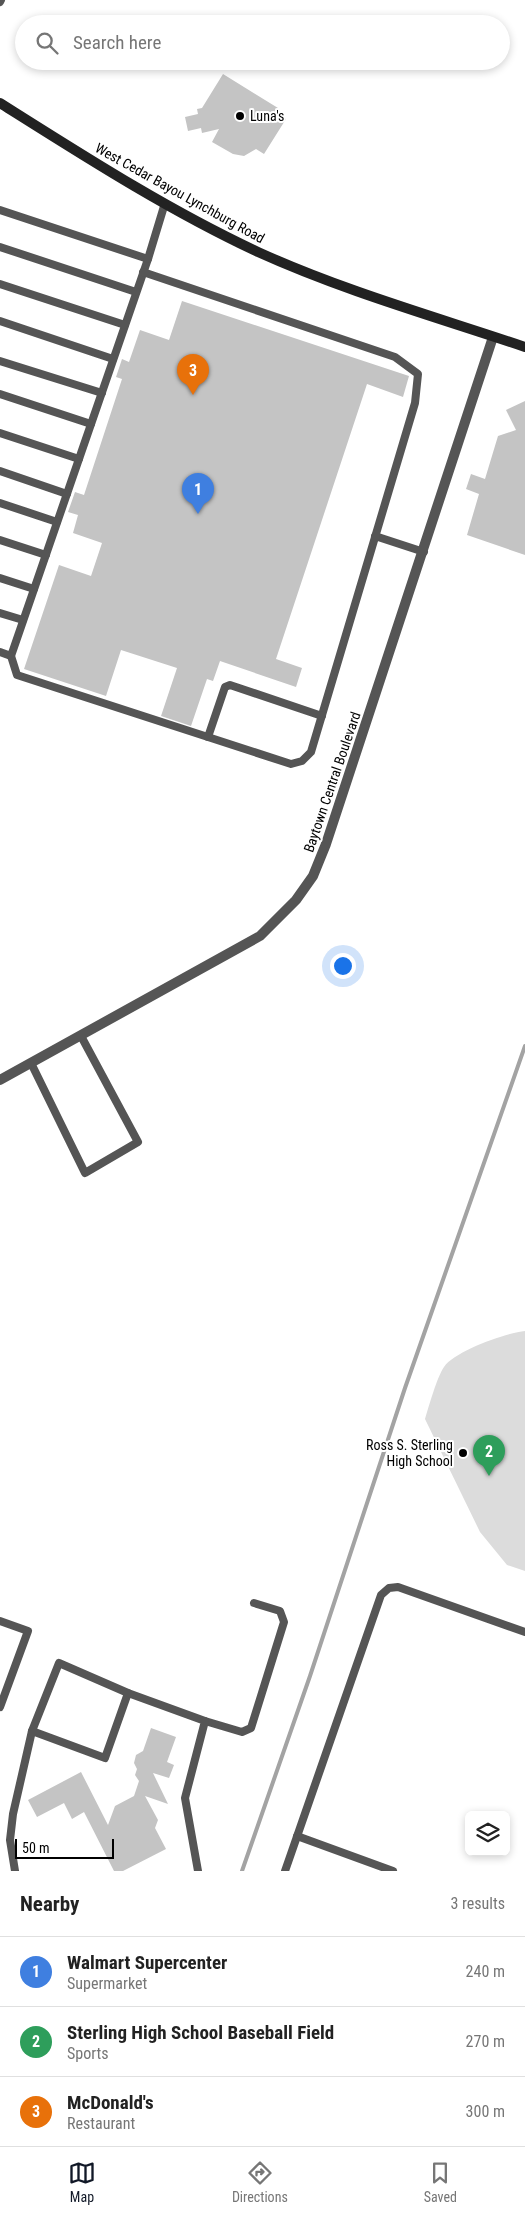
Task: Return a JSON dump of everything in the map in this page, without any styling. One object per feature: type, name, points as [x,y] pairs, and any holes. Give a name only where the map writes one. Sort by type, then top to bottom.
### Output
[{"type":"main road","name":"West Cedar Bayou Lynchburg Road","points":[[0,103],[165,203],[259,252],[367,295],[525,347]]},
{"type":"street","name":"Baytown Central Boulevard","points":[[0,1080],[260,936],[302,892],[313,876],[326,844],[424,552],[493,337]]},
{"type":"lane","points":[[143,272],[395,357],[418,374],[414,403],[322,716],[311,752],[302,762],[291,764],[17,675],[11,656],[136,292],[143,272],[148,259],[165,203]]},
{"type":"lane","points":[[0,210],[148,259]]},
{"type":"lane","points":[[0,247],[136,292]]},
{"type":"lane","points":[[0,284],[125,325]]},
{"type":"lane","points":[[0,321],[113,359]]},
{"type":"lane","points":[[0,361],[102,393]]},
{"type":"lane","points":[[0,394],[91,424]]},
{"type":"lane","points":[[0,433],[79,459]]},
{"type":"lane","points":[[0,471],[67,494]]},
{"type":"lane","points":[[0,504],[57,522]]},
{"type":"lane","points":[[375,536],[424,552]]},
{"type":"lane","points":[[0,540],[46,555]]},
{"type":"lane","points":[[0,578],[34,589]]},
{"type":"lane","points":[[0,612],[23,620]]},
{"type":"lane","points":[[0,652],[11,656]]},
{"type":"lane","points":[[208,737],[224,687],[230,685],[322,716]]},
{"type":"lane","points":[[31,1063],[85,1173],[138,1142],[81,1036]]},
{"type":"lane","points":[[285,1871],[380,1595],[389,1588],[398,1587],[525,1632]]},
{"type":"lane","points":[[16,1871],[10,1840],[13,1814],[32,1731],[59,1663],[128,1693],[205,1722],[242,1732],[251,1728],[284,1622],[280,1611],[254,1603]]},
{"type":"lane","points":[[0,1621],[28,1632],[0,1707]]},
{"type":"lane","points":[[32,1731],[105,1758],[128,1693]]},
{"type":"lane","points":[[198,1871],[185,1798],[205,1722]]},
{"type":"lane","points":[[297,1836],[393,1871]]},
{"type":"shaded area","points":[[525,1331],[525,1571],[507,1565],[480,1532],[425,1419],[439,1378],[444,1367],[450,1361],[469,1349],[506,1335]]},
{"type":"building","name":"Luna's","points":[[223,74],[278,108],[275,112],[286,119],[264,154],[256,149],[244,156],[233,154],[212,142],[219,129],[202,133],[201,128],[188,131],[185,117],[198,114],[197,109],[202,108]]},
{"type":"building","points":[[182,301],[409,376],[403,397],[367,384],[276,659],[302,668],[296,687],[220,661],[213,681],[207,679],[191,726],[161,716],[177,668],[121,650],[106,696],[24,669],[59,565],[91,576],[102,543],[73,533],[78,515],[68,512],[75,492],[84,495],[122,379],[116,377],[122,359],[129,362],[140,330],[169,340]]},
{"type":"building","points":[[525,401],[525,555],[467,535],[479,494],[466,489],[471,474],[485,479],[498,436],[516,430],[506,410]]},
{"type":"building","points":[[151,1728],[176,1737],[167,1762],[174,1765],[169,1778],[153,1773],[168,1804],[145,1796],[158,1820],[155,1828],[166,1849],[123,1871],[114,1871],[84,1812],[72,1819],[64,1803],[37,1817],[28,1800],[81,1772],[108,1825],[115,1806],[134,1796],[139,1781],[135,1775],[137,1769],[134,1763],[136,1755],[143,1751]]},
{"type":"waterway","points":[[242,1871],[310,1676],[405,1388],[525,1046]]},
{"type":"place","name":"Luna's","points":[[240,116]]},
{"type":"place","name":"McDonald's","points":[[193,395]]},
{"type":"place","name":"Walmart Supercenter","points":[[198,514]]},
{"type":"place","name":"Ross S. Sterling High School","points":[[463,1453]]},
{"type":"place","name":"Sterling High School Baseball Field","points":[[489,1476]]}]
